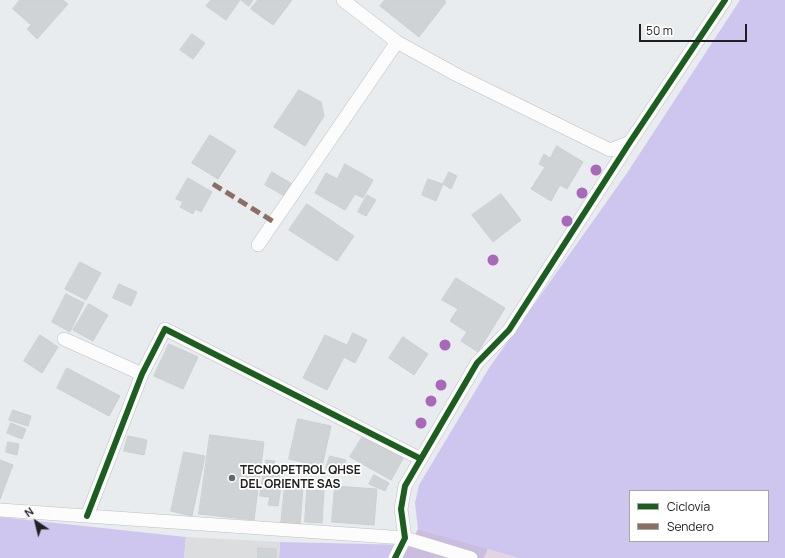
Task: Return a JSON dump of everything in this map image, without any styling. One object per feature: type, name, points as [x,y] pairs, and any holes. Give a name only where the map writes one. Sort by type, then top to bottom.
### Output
[{"type":"street","points":[[343,0],[369,22],[397,42],[456,75],[610,150],[630,142]]},
{"type":"street","points":[[395,558],[405,538],[402,508],[405,486],[477,363],[509,330],[630,142],[725,0]]},
{"type":"street","points":[[258,245],[397,42]]},
{"type":"street","points":[[610,150],[610,174]]},
{"type":"street","points":[[87,516],[142,374],[166,329],[421,459]]},
{"type":"street","points":[[64,339],[142,374]]},
{"type":"street","points":[[0,510],[405,538],[471,558]]},
{"type":"shaded area","points":[[740,0],[785,0],[785,558],[518,558],[418,529],[415,503],[419,485],[489,368],[627,173]]},
{"type":"shaded area","points":[[0,517],[186,537],[184,558],[0,558]]},
{"type":"shaded area","points":[[418,529],[488,549],[484,558],[403,558]]},
{"type":"shaded area","points":[[186,537],[280,542],[279,558],[184,558]]},
{"type":"shaded area","points":[[280,542],[410,545],[403,558],[279,558]]},
{"type":"shaded area","points":[[488,549],[518,558],[484,558]]},
{"type":"building","points":[[20,0],[63,0],[68,4],[37,39],[27,29],[31,25],[13,9]]},
{"type":"building","points":[[211,0],[240,0],[226,20],[206,6]]},
{"type":"building","points":[[241,0],[253,0],[249,6]]},
{"type":"building","points":[[258,0],[292,0],[273,25],[251,9]]},
{"type":"building","points":[[385,0],[444,0],[446,2],[419,37],[380,6]]},
{"type":"building","points":[[192,34],[205,43],[193,59],[180,50]]},
{"type":"building","points":[[299,90],[321,102],[324,116],[305,146],[274,127]]},
{"type":"building","points":[[210,135],[236,151],[218,179],[192,163]]},
{"type":"building","points":[[557,146],[583,162],[567,189],[560,185],[551,201],[531,189],[545,167],[539,164],[544,154],[550,158]]},
{"type":"building","points":[[345,164],[373,180],[363,198],[355,194],[345,210],[315,193],[326,173],[337,179]]},
{"type":"building","points":[[272,172],[297,187],[290,199],[265,185]]},
{"type":"building","points":[[449,172],[457,176],[451,189],[443,184]]},
{"type":"building","points":[[188,178],[212,192],[201,212],[195,209],[193,214],[180,207],[183,202],[176,199]]},
{"type":"building","points":[[428,179],[443,184],[436,201],[422,195]]},
{"type":"building","points":[[501,194],[521,220],[493,242],[472,215]]},
{"type":"building","points":[[367,195],[376,200],[366,216],[358,212]]},
{"type":"building","points":[[307,204],[354,236],[337,261],[289,230]]},
{"type":"building","points":[[80,262],[101,273],[86,300],[65,289]]},
{"type":"building","points":[[456,278],[505,308],[478,352],[461,341],[467,332],[450,321],[458,309],[442,300]]},
{"type":"building","points":[[119,284],[137,292],[131,306],[113,298]]},
{"type":"building","points":[[66,294],[84,303],[70,332],[52,322]]},
{"type":"building","points":[[89,304],[108,315],[93,341],[73,330]]},
{"type":"building","points":[[353,333],[367,340],[355,363],[344,357],[327,390],[303,378],[325,335],[347,345]]},
{"type":"building","points":[[40,335],[58,347],[42,373],[24,361]]},
{"type":"building","points":[[403,337],[428,354],[414,375],[389,358]]},
{"type":"building","points":[[169,344],[198,357],[183,389],[154,376]]},
{"type":"building","points":[[67,368],[120,396],[109,416],[57,388]]},
{"type":"building","points":[[13,410],[31,416],[28,426],[9,420]]},
{"type":"building","points":[[298,419],[331,426],[322,467],[289,459]]},
{"type":"building","points":[[11,423],[26,429],[22,439],[7,433]]},
{"type":"building","points":[[364,434],[404,457],[391,480],[350,457]]},
{"type":"building","name":"TECNOPETROL QHSE DEL ORIENTE SAS","points":[[210,435],[264,442],[254,520],[199,514]]},
{"type":"building","points":[[128,436],[147,440],[144,455],[124,451]]},
{"type":"building","points":[[8,442],[19,444],[17,455],[6,452]]},
{"type":"building","points":[[184,452],[205,456],[192,516],[171,511]]},
{"type":"building","points":[[330,456],[346,460],[342,473],[326,468]]},
{"type":"building","points":[[0,460],[13,465],[0,499]]},
{"type":"building","points":[[266,460],[275,461],[273,473],[280,474],[278,487],[281,487],[278,506],[268,505],[270,497],[260,496]]},
{"type":"building","points":[[374,475],[389,483],[385,491],[369,484]]},
{"type":"building","points":[[285,486],[303,488],[300,525],[281,524]]},
{"type":"building","points":[[335,486],[377,489],[374,525],[332,522]]},
{"type":"building","points":[[307,490],[324,491],[322,523],[305,522]]},
{"type":"building","points":[[258,548],[276,549],[276,558],[258,558]]},
{"type":"marked path","points":[[213,184],[274,222]]},
{"type":"cycle path","points":[[395,558],[405,538],[401,509],[405,486],[477,363],[509,330],[630,142],[725,0]]},
{"type":"cycle path","points":[[87,516],[142,374],[165,329],[421,459]]},
{"type":"place","name":"TECNOPETROL QHSE DEL ORIENTE SAS","points":[[232,478]]}]
